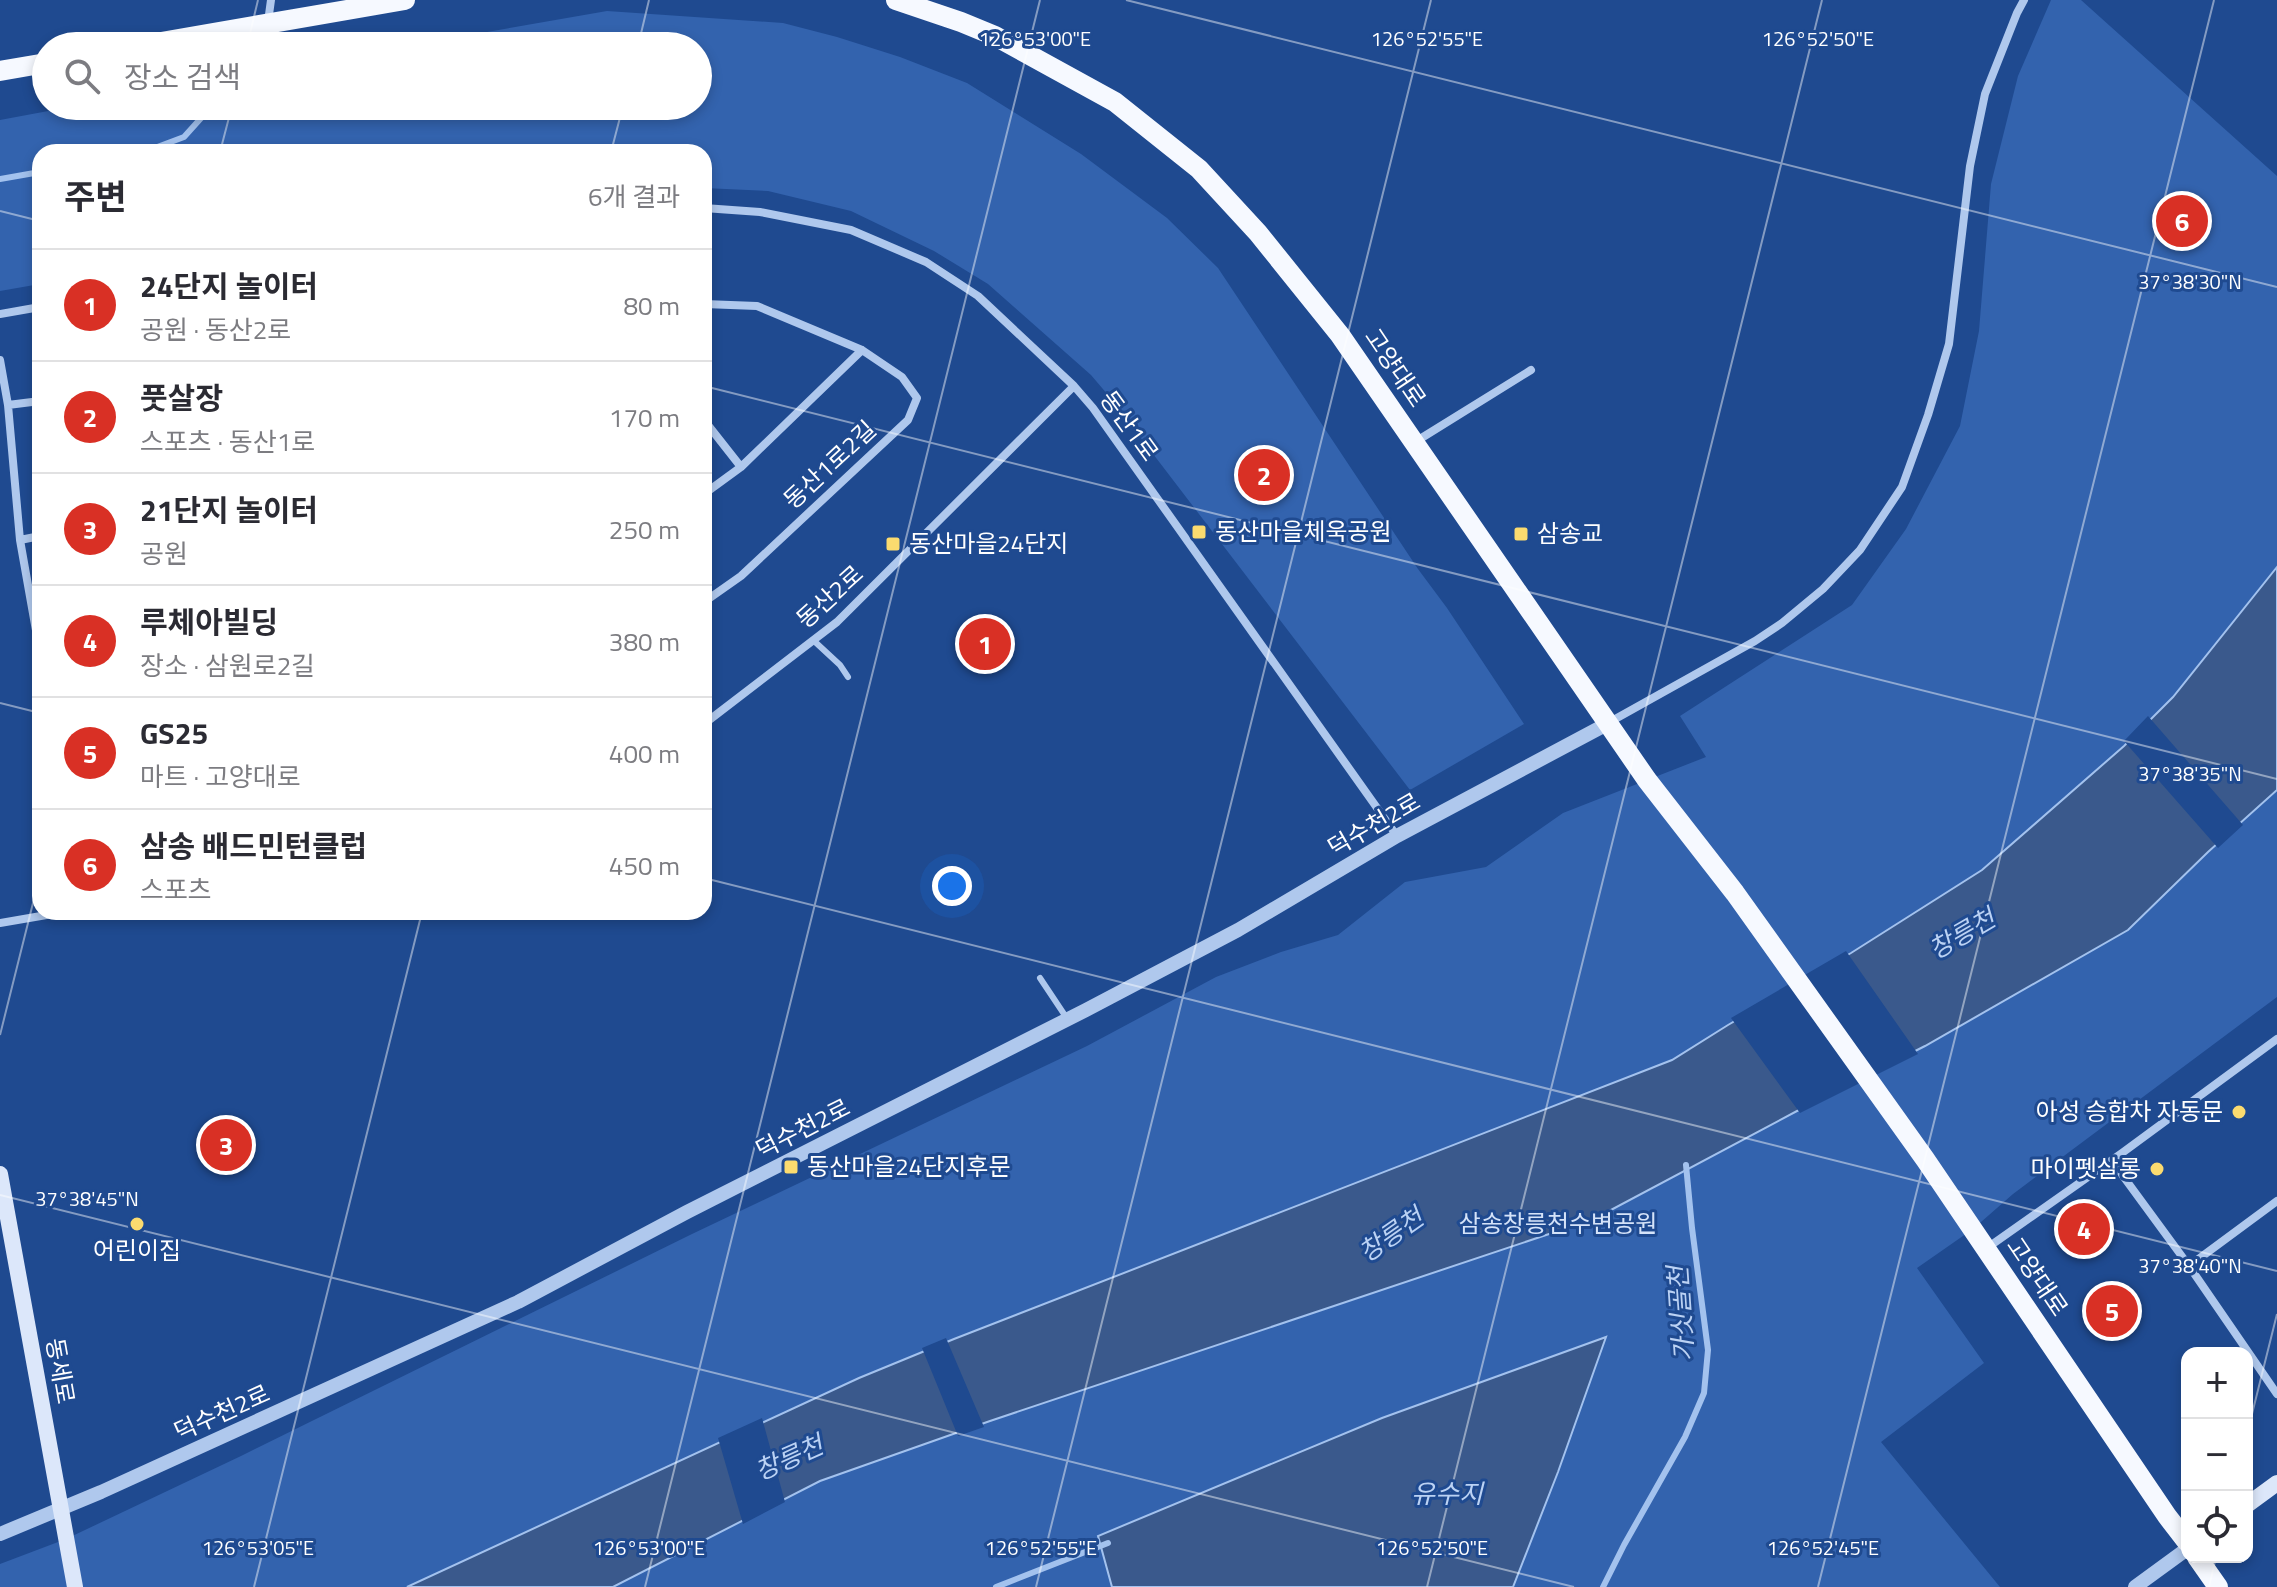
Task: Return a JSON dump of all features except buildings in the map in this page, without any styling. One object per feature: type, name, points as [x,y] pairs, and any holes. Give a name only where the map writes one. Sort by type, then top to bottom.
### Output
[{"type":"main road","points":[[217,32],[336,6],[405,0]]},
{"type":"main road","name":"고양대로","points":[[896,0],[995,36],[1115,102],[1199,169],[1258,233],[1340,335],[1607,724],[1735,893],[1925,1159],[2181,1534]]},
{"type":"main road","points":[[0,71],[32,65]]},
{"type":"main road","name":"동세로","points":[[0,1174],[74,1581]]},
{"type":"main road","points":[[2253,1501],[2277,1483]]},
{"type":"main road","points":[[2201,1563],[2218,1587]]},
{"type":"street","points":[[268,23],[271,0]]},
{"type":"street","points":[[1607,724],[1782,623],[1823,589],[1860,550],[1902,487],[1949,344],[1970,166],[1985,94],[2024,0]]},
{"type":"street","name":"동산1로","points":[[712,209],[760,212],[851,230],[926,262],[978,296],[1074,386],[1093,408],[1397,836]]},
{"type":"street","name":"동산1로2길","points":[[712,304],[757,306],[862,350],[902,377],[917,398],[908,420],[741,576],[712,596]]},
{"type":"street","points":[[0,314],[32,308]]},
{"type":"street","points":[[712,488],[741,467],[862,350]]},
{"type":"street","points":[[0,360],[8,405],[20,540],[32,608]]},
{"type":"street","points":[[1414,443],[1531,370]]},
{"type":"street","name":"동산2로","points":[[712,718],[837,622],[1074,386]]},
{"type":"street","points":[[8,405],[32,402]]},
{"type":"street","points":[[712,430],[741,467]]},
{"type":"street","points":[[20,540],[32,538]]},
{"type":"street","name":"덕수천2로","points":[[0,1534],[130,1480],[518,1302],[1238,930],[1397,836],[1607,724]]},
{"type":"street","points":[[0,923],[32,918]]},
{"type":"street","points":[[1987,1249],[2277,1039]]},
{"type":"street","points":[[2112,1161],[2277,1394]]},
{"type":"street","points":[[2189,1266],[2277,1201]]},
{"type":"street","points":[[2269,1382],[2277,1375]]},
{"type":"street","points":[[2135,1587],[2181,1553]]},
{"type":"lane","points":[[813,640],[840,665],[848,677]]},
{"type":"lane","points":[[1040,978],[1068,1020]]},
{"type":"green space","name":"삼송창릉천수변공원","points":[[2051,0],[2081,0],[2277,176],[2277,997],[2013,1194],[1973,1229],[1917,1268],[1984,1363],[1881,1442],[2000,1587],[0,1587],[0,1564],[66,1539],[241,1456],[692,1234],[1087,1046],[1216,977],[1281,952],[1338,935],[1405,882],[1486,867],[1563,813],[1706,757],[1680,716],[1852,605],[1906,529],[1960,426],[1979,331],[1991,184],[2018,76]]},
{"type":"green space","points":[[607,11],[783,23],[900,57],[967,83],[1081,154],[1167,218],[1218,268],[1524,724],[1410,790],[1091,375],[988,284],[934,251],[851,211],[768,191],[712,188],[712,144],[32,144],[32,285],[0,291],[0,120],[32,114],[32,120],[712,120],[712,32],[487,32]]},
{"type":"water","name":"창릉천","points":[[2277,567],[2277,790],[2128,930],[1925,1046],[1594,1219],[820,1481],[613,1587],[407,1587],[859,1378],[1672,1060],[1982,870],[2124,746],[2173,697]]},
{"type":"water","name":"유수지","points":[[1606,1337],[1513,1587],[1112,1587],[1098,1536],[1382,1418]]},
{"type":"pier","points":[[2148,716],[2243,825],[2218,848],[2124,741]]},
{"type":"pier","points":[[1846,951],[1918,1054],[1800,1113],[1731,1018]]},
{"type":"pier","points":[[946,1338],[984,1427],[958,1436],[922,1348]]},
{"type":"pier","points":[[762,1418],[785,1502],[743,1524],[718,1438]]},
{"type":"waterway","points":[[165,144],[184,137],[199,120]]},
{"type":"waterway","points":[[0,179],[32,173]]},
{"type":"waterway","name":"가싯골천","points":[[1603,1587],[1685,1437],[1704,1393],[1708,1350],[1686,1165]]},
{"type":"waterway","points":[[996,1587],[1108,1543]]},
{"type":"place","name":"삼송 배드민턴클럽","points":[[2182,221]]},
{"type":"place","name":"풋살장","points":[[1264,475]]},
{"type":"place","name":"동산마을체욱공원","points":[[1199,532]]},
{"type":"place","name":"삼송교","points":[[1521,534]]},
{"type":"place","name":"동산마을24단지","points":[[893,544]]},
{"type":"place","name":"24단지 놀이터","points":[[985,644]]},
{"type":"place","name":"아성 승합차 자동문","points":[[2239,1112]]},
{"type":"place","name":"21단지 놀이터","points":[[226,1145]]},
{"type":"place","name":"동산마을24단지후문","points":[[791,1167]]},
{"type":"place","name":"마이펫살롱","points":[[2157,1169]]},
{"type":"place","name":"어린이집","points":[[137,1224]]},
{"type":"place","name":"루체아빌딩","points":[[2084,1229]]},
{"type":"place","name":"GS25","points":[[2112,1311]]}]
